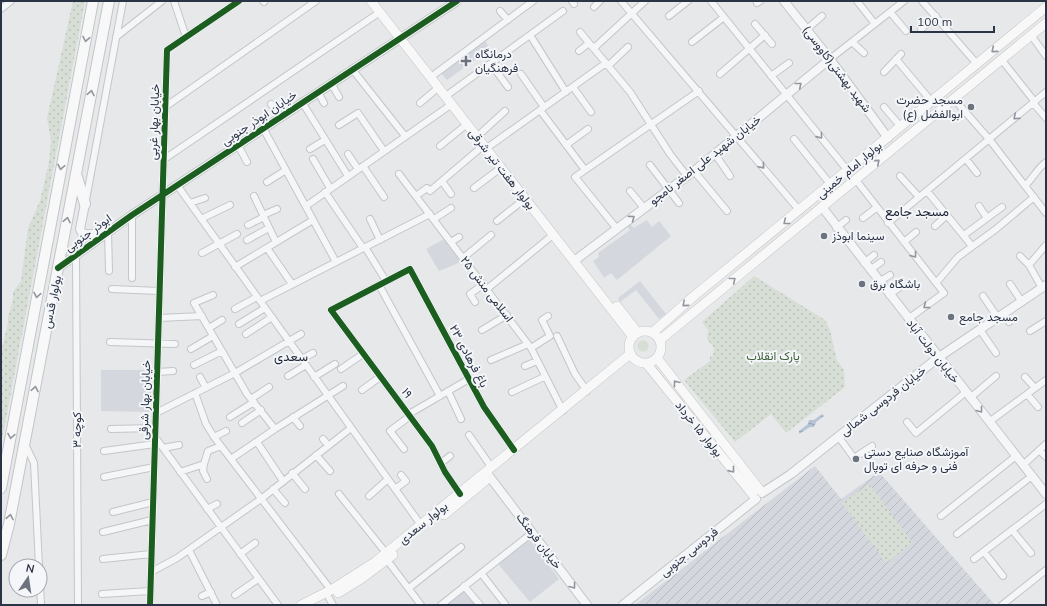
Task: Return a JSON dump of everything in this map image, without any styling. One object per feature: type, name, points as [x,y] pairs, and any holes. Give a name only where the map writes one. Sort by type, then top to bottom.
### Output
[{"type":"main road","name":"بولوار قدس","points":[[1,488],[93,1]]},
{"type":"main road","name":"بولوار قدس","points":[[1,555],[9,524],[25,442],[109,1]]},
{"type":"main road","name":"بولوار هفت تیر شرقی","points":[[371,1],[435,74],[481,133],[502,168],[511,175],[526,198],[635,335]]},
{"type":"main road","name":"بولوار هفت تیر شرقی","points":[[379,1],[403,37],[467,124],[488,145],[578,258],[635,335]]},
{"type":"main road","name":"بولوار امام خمینی","points":[[652,333],[694,296],[800,211],[1046,7]]},
{"type":"main road","name":"بولوار امام خمینی","points":[[660,340],[1046,23]]},
{"type":"main road","points":[[76,174],[85,204]]},
{"type":"main road","points":[[647,331],[652,333],[660,340],[661,350],[657,358],[646,363],[632,357],[630,342],[635,335],[647,331]]},
{"type":"main road","name":"بولوار سعدی","points":[[315,605],[361,579],[421,525],[489,473],[514,450],[632,357]]},
{"type":"main road","name":"بولوار سعدی","points":[[386,557],[632,357]]},
{"type":"main road","name":"بولوار ۱۵ خرداد","points":[[657,358],[758,494]]},
{"type":"main road","name":"بولوار ۱۵ خرداد","points":[[646,363],[758,494]]},
{"type":"main road","name":"بولوار سعدی","points":[[301,605],[331,597]]},
{"type":"street","points":[[1,9],[12,1]]},
{"type":"street","points":[[85,204],[123,1]]},
{"type":"street","points":[[116,37],[162,1]]},
{"type":"street","points":[[174,1],[186,37],[239,1]]},
{"type":"street","points":[[165,107],[316,1]]},
{"type":"street","name":"خیابان ابوذر جنوبی","points":[[131,216],[456,1]]},
{"type":"street","points":[[435,74],[533,1]]},
{"type":"street","points":[[594,7],[600,1]]},
{"type":"street","points":[[621,1],[800,211]]},
{"type":"street","points":[[579,51],[592,46],[646,1]]},
{"type":"street","points":[[669,16],[688,1]]},
{"type":"street","points":[[711,1],[848,171]]},
{"type":"street","points":[[857,1],[875,24]]},
{"type":"street","points":[[830,59],[904,1]]},
{"type":"street","points":[[922,1],[977,64]]},
{"type":"street","name":"شهید بهشتی(کاووسی)","points":[[788,2],[888,138]]},
{"type":"street","points":[[500,11],[508,20]]},
{"type":"street","points":[[450,93],[563,11]]},
{"type":"street","points":[[163,160],[284,76],[380,12]]},
{"type":"street","points":[[890,12],[906,31]]},
{"type":"street","points":[[807,29],[822,16]]},
{"type":"street","points":[[921,29],[936,16]]},
{"type":"street","points":[[692,42],[724,17]]},
{"type":"street","points":[[755,24],[772,44]]},
{"type":"street","points":[[580,32],[630,92],[687,176]]},
{"type":"street","points":[[530,35],[566,92]]},
{"type":"street","points":[[720,74],[765,35]]},
{"type":"street","points":[[1031,35],[1046,55]]},
{"type":"street","name":"خیابان بهار غربی","points":[[162,195],[167,50],[186,37]]},
{"type":"street","points":[[852,42],[864,53]]},
{"type":"street","points":[[416,196],[427,188],[430,191],[488,145],[628,48]]},
{"type":"street","points":[[884,72],[901,54]]},
{"type":"street","name":"خیابان شهید علی اصغر نامجو","points":[[578,258],[694,171],[830,59]]},
{"type":"street","points":[[896,59],[932,102]]},
{"type":"street","points":[[1002,60],[1046,118]]},
{"type":"street","points":[[771,76],[789,63]]},
{"type":"street","points":[[491,64],[508,87]]},
{"type":"street","points":[[352,69],[405,136]]},
{"type":"street","points":[[521,74],[566,145],[585,170]]},
{"type":"street","points":[[332,83],[339,96]]},
{"type":"street","points":[[420,103],[439,87]]},
{"type":"street","points":[[573,87],[591,112]]},
{"type":"street","points":[[616,229],[575,177],[699,91]]},
{"type":"street","points":[[318,92],[324,103]]},
{"type":"street","points":[[888,223],[1046,92]]},
{"type":"street","points":[[954,98],[989,139],[1046,213]]},
{"type":"street","points":[[302,102],[348,176]]},
{"type":"street","points":[[271,104],[280,117]]},
{"type":"street","points":[[306,206],[452,104]]},
{"type":"street","points":[[884,107],[901,127]]},
{"type":"street","points":[[481,133],[505,111]]},
{"type":"street","points":[[339,125],[358,113],[384,151]]},
{"type":"street","points":[[440,146],[467,124]]},
{"type":"street","points":[[263,128],[336,262]]},
{"type":"street","points":[[566,145],[588,129]]},
{"type":"street","points":[[794,139],[831,185]]},
{"type":"street","points":[[310,149],[325,140]]},
{"type":"street","points":[[238,145],[247,162]]},
{"type":"street","points":[[348,154],[384,196]]},
{"type":"street","points":[[715,154],[730,176]]},
{"type":"street","points":[[314,159],[328,190],[386,281],[379,285],[440,396]]},
{"type":"street","points":[[966,159],[976,173]]},
{"type":"street","points":[[1025,186],[1034,177],[1038,168],[1046,162]]},
{"type":"street","points":[[650,165],[679,203]]},
{"type":"street","points":[[474,188],[502,168]]},
{"type":"street","points":[[267,182],[286,170]]},
{"type":"street","points":[[694,171],[727,211]]},
{"type":"street","name":"اسلامی منش ۲۵","points":[[399,174],[530,346],[544,377],[563,411]]},
{"type":"street","points":[[900,176],[919,197]]},
{"type":"street","points":[[856,180],[876,208],[944,293],[908,319]]},
{"type":"street","points":[[442,181],[452,194]]},
{"type":"street","points":[[177,185],[421,525]]},
{"type":"street","points":[[630,191],[644,208]]},
{"type":"street","points":[[927,191],[972,246]]},
{"type":"street","name":"خیابان بهار شرقی","points":[[150,605],[162,195]]},
{"type":"street","points":[[254,196],[276,242]]},
{"type":"street","points":[[936,283],[948,267],[1034,197]]},
{"type":"street","points":[[190,203],[205,198]]},
{"type":"street","points":[[497,221],[526,198]]},
{"type":"street","name":"ابوذر جنوبی","points":[[85,204],[80,229],[82,233],[88,235],[96,234],[131,216]]},
{"type":"street","points":[[201,219],[230,205]]},
{"type":"street","points":[[979,206],[987,218]]},
{"type":"street","name":"خیابان دولت آباد","points":[[822,207],[836,228],[1046,494]]},
{"type":"street","points":[[964,236],[1002,207]]},
{"type":"street","points":[[235,309],[292,284],[380,240],[451,208]]},
{"type":"street","points":[[863,218],[876,208]]},
{"type":"street","points":[[248,225],[277,209]]},
{"type":"street","points":[[935,226],[948,215]]},
{"type":"street","points":[[131,216],[132,278]]},
{"type":"street","name":"ابوذر جنوبی","points":[[58,268],[131,216]]},
{"type":"street","points":[[370,219],[380,240]]},
{"type":"street","points":[[235,267],[313,220]]},
{"type":"street","points":[[836,228],[846,220]]},
{"type":"street","points":[[247,240],[269,228]]},
{"type":"street","points":[[108,232],[109,271]]},
{"type":"street","points":[[904,242],[916,232]]},
{"type":"street","points":[[202,253],[237,234]]},
{"type":"street","points":[[475,302],[470,294],[485,286],[554,234]]},
{"type":"street","points":[[463,258],[491,235]]},
{"type":"street","points":[[451,242],[459,237]]},
{"type":"street","points":[[1029,266],[1046,245]]},
{"type":"street","points":[[267,248],[292,284]]},
{"type":"street","name":"کوچه ۳","points":[[76,255],[78,605]]},
{"type":"street","points":[[864,263],[874,255]]},
{"type":"street","points":[[1020,256],[1045,289]]},
{"type":"street","points":[[870,270],[881,262]]},
{"type":"street","name":"باغ فرهادی ۲۳","points":[[386,281],[410,269],[484,407],[514,450]]},
{"type":"street","points":[[879,282],[890,275]]},
{"type":"street","points":[[1010,284],[1022,302]]},
{"type":"street","name":"۱۹","points":[[379,285],[330,310],[432,446],[460,494]]},
{"type":"street","points":[[889,295],[900,286]]},
{"type":"street","points":[[112,289],[159,291]]},
{"type":"street","name":"خیابان فردوسی شمالی","points":[[758,494],[838,436],[938,357],[1022,302],[1045,289]]},
{"type":"street","points":[[213,295],[194,303],[235,373],[253,401],[275,429]]},
{"type":"street","points":[[983,296],[1001,316],[1009,322]]},
{"type":"street","points":[[239,324],[265,308]]},
{"type":"street","points":[[482,330],[507,315]]},
{"type":"street","points":[[158,318],[202,316]]},
{"type":"street","points":[[491,360],[530,346],[550,336],[542,320],[548,316]]},
{"type":"street","points":[[246,334],[272,317]]},
{"type":"street","points":[[209,328],[222,320]]},
{"type":"street","points":[[1030,331],[1046,321]]},
{"type":"street","points":[[980,330],[996,353]]},
{"type":"street","points":[[156,413],[235,373],[301,334]]},
{"type":"street","points":[[191,349],[213,336]]},
{"type":"street","points":[[557,336],[575,374],[587,391]]},
{"type":"street","points":[[110,342],[176,344]]},
{"type":"street","points":[[194,365],[222,351]]},
{"type":"street","points":[[302,359],[313,353]]},
{"type":"street","points":[[341,369],[363,354]]},
{"type":"street","points":[[525,366],[537,361]]},
{"type":"street","points":[[314,377],[335,364]]},
{"type":"street","points":[[288,376],[306,365]]},
{"type":"street","points":[[157,372],[173,371]]},
{"type":"street","points":[[907,422],[916,433],[996,376]]},
{"type":"street","points":[[200,377],[206,388]]},
{"type":"street","points":[[362,390],[380,377]]},
{"type":"street","points":[[512,392],[544,377]]},
{"type":"street","points":[[1025,377],[1035,388]]},
{"type":"street","points":[[404,449],[390,431],[410,415],[469,378]]},
{"type":"street","points":[[990,422],[1046,380]]},
{"type":"street","points":[[231,460],[293,417],[343,386]]},
{"type":"street","points":[[230,417],[253,401],[269,387]]},
{"type":"street","points":[[448,391],[461,419]]},
{"type":"street","points":[[195,393],[206,424],[214,437],[261,499],[331,597]]},
{"type":"street","points":[[1027,394],[1038,407]]},
{"type":"street","points":[[242,423],[261,410]]},
{"type":"street","points":[[293,417],[300,426]]},
{"type":"street","points":[[111,429],[155,428]]},
{"type":"street","points":[[151,572],[177,558],[261,499],[351,428]]},
{"type":"street","points":[[214,437],[226,431]]},
{"type":"street","points":[[469,435],[489,473]]},
{"type":"street","points":[[838,436],[854,458],[872,446]]},
{"type":"street","points":[[155,437],[278,605]]},
{"type":"street","points":[[323,439],[328,445]]},
{"type":"street","points":[[25,442],[34,463],[39,558]]},
{"type":"street","points":[[257,442],[283,481]]},
{"type":"street","points":[[104,451],[155,444]]},
{"type":"street","points":[[1023,465],[1046,444]]},
{"type":"street","points":[[163,448],[179,445]]},
{"type":"street","points":[[207,479],[203,471],[208,451],[221,446]]},
{"type":"street","points":[[1040,450],[1046,457]]},
{"type":"street","points":[[316,455],[330,471]]},
{"type":"street","points":[[441,463],[450,456]]},
{"type":"street","points":[[941,516],[1016,456]]},
{"type":"street","points":[[180,472],[204,464]]},
{"type":"street","points":[[104,477],[154,467]]},
{"type":"street","name":"خیابان فرهنگ","points":[[489,473],[532,533],[587,605]]},
{"type":"street","points":[[292,474],[304,489]]},
{"type":"street","points":[[395,489],[406,481],[401,475]]},
{"type":"street","points":[[956,534],[1032,476]]},
{"type":"street","points":[[369,496],[388,479]]},
{"type":"street","points":[[273,489],[285,503]]},
{"type":"street","points":[[339,494],[421,605]]},
{"type":"street","name":"فردوسی جنوبی","points":[[623,605],[758,494]]},
{"type":"street","points":[[113,512],[153,502]]},
{"type":"street","points":[[207,509],[217,504]]},
{"type":"street","points":[[974,559],[1046,504]]},
{"type":"street","points":[[103,532],[152,520]]},
{"type":"street","points":[[1012,530],[1031,554]]},
{"type":"street","points":[[441,605],[532,533]]},
{"type":"street","points":[[240,554],[255,542]]},
{"type":"street","points":[[409,588],[461,547]]},
{"type":"street","points":[[189,550],[217,605]]},
{"type":"street","points":[[984,552],[1003,576]]},
{"type":"street","points":[[103,559],[151,554]]},
{"type":"street","points":[[1002,605],[1046,570]]},
{"type":"street","points":[[481,573],[505,604]]},
{"type":"street","points":[[235,595],[258,579]]},
{"type":"street","points":[[464,586],[480,605]]},
{"type":"street","points":[[102,594],[150,591]]},
{"type":"street","points":[[202,596],[211,592]]},
{"type":"shaded area","name":"درمانگاه فرهنگیان","points":[[485,41],[490,49],[447,80],[441,73]]},
{"type":"shaded area","points":[[647,220],[652,227],[659,221],[671,236],[617,280],[611,273],[604,278],[593,261],[599,257],[598,253],[630,230],[627,226],[630,224],[634,228]]},
{"type":"shaded area","points":[[444,239],[461,262],[439,271],[426,249]]},
{"type":"shaded area","points":[[640,281],[666,314],[659,319],[636,290],[620,302],[618,298]]},
{"type":"shaded area","points":[[101,370],[152,370],[150,412],[101,411]]},
{"type":"shaded area","points":[[815,466],[841,499],[879,472],[995,605],[635,605]]},
{"type":"shaded area","points":[[530,540],[559,579],[530,602],[498,564]]},
{"type":"shaded area","points":[[464,591],[475,605],[445,605]]},
{"type":"green space","points":[[73,1],[85,1],[1,445],[1,352],[13,300],[13,292],[21,281],[28,228],[40,201],[49,162],[51,140],[47,118]]},
{"type":"green space","name":"پارک انقلاب","points":[[754,276],[825,320],[830,330],[837,361],[844,370],[845,387],[786,433],[771,414],[735,442],[684,380],[710,361],[710,356],[713,356],[714,348],[707,339],[708,330],[702,322]]},
{"type":"green space","points":[[641,341],[645,341],[647,342],[647,350],[641,351],[638,348],[638,344]]},
{"type":"green space","points":[[869,484],[913,543],[886,563],[842,503]]},
{"type":"water","points":[[822,414],[824,416],[816,422],[814,427],[810,427],[799,434],[799,431],[808,424],[809,420],[814,420]]},
{"type":"cycle path","points":[[150,605],[167,50],[239,1]]},
{"type":"cycle path","points":[[58,268],[132,215],[457,1]]},
{"type":"cycle path","points":[[460,494],[445,472],[432,446],[331,310],[410,269],[484,407],[514,450]]},
{"type":"place","name":"درمانگاه فرهنگیان","points":[[466,61]]},
{"type":"place","name":"مسجد حضرت ابوالفضل (ع)","points":[[971,107]]},
{"type":"place","name":"سینما ابوذز","points":[[824,236]]},
{"type":"place","name":"باشگاه برق","points":[[862,284]]},
{"type":"place","name":"مسجد جامع","points":[[951,317]]},
{"type":"place","name":"آموزشگاه صنایع دستی فنی و حرفه ای توپال","points":[[856,459]]},
{"type":"district","name":"مسجد جامع","points":[[917,211]]},
{"type":"district","name":"سعدی","points":[[291,356]]}]
